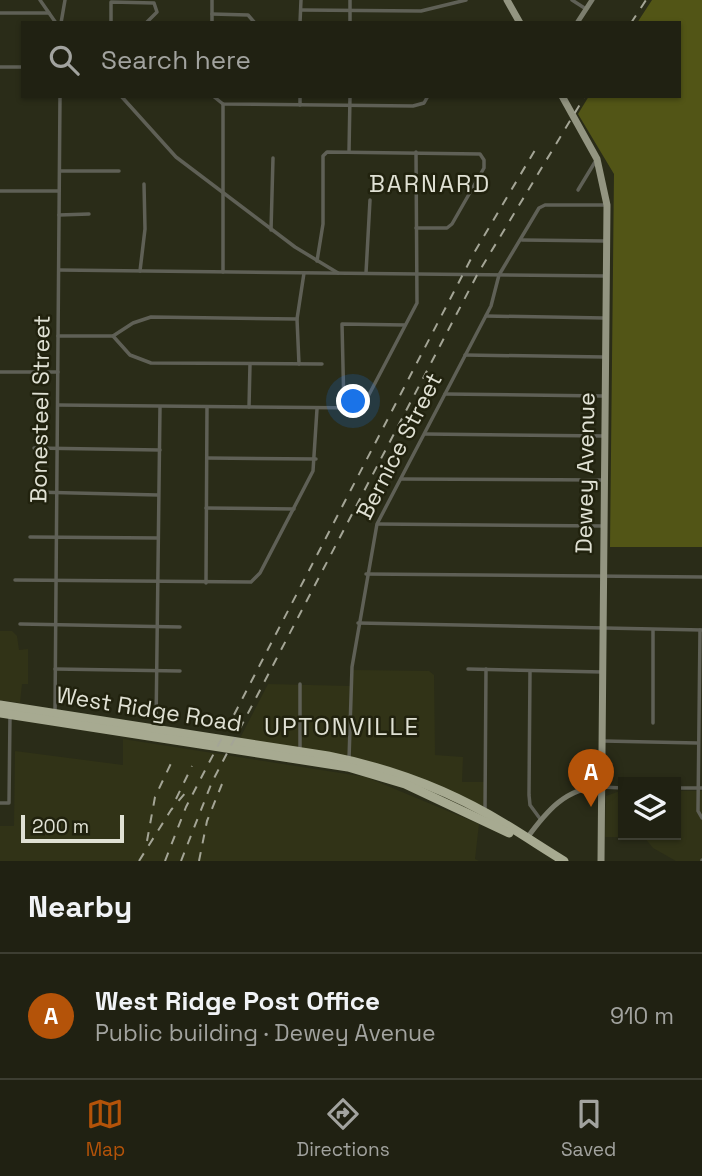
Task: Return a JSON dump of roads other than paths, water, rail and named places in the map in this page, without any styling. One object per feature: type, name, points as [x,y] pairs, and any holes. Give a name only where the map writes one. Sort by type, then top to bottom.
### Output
[{"type":"highway","name":"West Ridge Road","points":[[0,705],[55,718],[349,764],[405,784],[526,840]]},
{"type":"highway","name":"West Ridge Road","points":[[0,713],[156,729],[300,751],[406,777],[485,814],[564,861]]},
{"type":"main road","points":[[507,0],[519,21]]},
{"type":"main road","name":"Dewey Avenue","points":[[563,98],[597,159],[607,205],[600,861]]},
{"type":"street","points":[[40,0],[57,21]]},
{"type":"street","points":[[60,21],[65,0]]},
{"type":"street","points":[[212,0],[212,21]]},
{"type":"street","points":[[300,21],[301,0]]},
{"type":"street","points":[[350,0],[350,21]]},
{"type":"street","points":[[300,10],[421,11],[466,0]]},
{"type":"street","points":[[572,0],[586,9]]},
{"type":"street","points":[[579,21],[592,0]]},
{"type":"street","points":[[111,21],[111,1],[154,3],[157,12],[148,21]]},
{"type":"street","points":[[0,13],[49,13]]},
{"type":"street","points":[[212,14],[248,15],[253,21]]},
{"type":"street","points":[[0,67],[21,67]]},
{"type":"street","name":"Bonesteel Street","points":[[55,718],[60,98]]},
{"type":"street","points":[[123,98],[176,158],[271,230],[338,273]]},
{"type":"street","points":[[216,98],[223,104],[416,106],[424,103],[427,98]]},
{"type":"street","points":[[300,98],[300,104]]},
{"type":"street","points":[[349,152],[350,98]]},
{"type":"street","points":[[223,104],[223,272]]},
{"type":"street","points":[[323,273],[317,261],[323,224],[323,156],[329,152],[474,152],[481,156],[485,164],[450,226],[416,228]]},
{"type":"street","points":[[58,405],[362,408],[417,303],[416,152]]},
{"type":"street","points":[[271,230],[273,158]]},
{"type":"street","points":[[578,190],[597,159]]},
{"type":"street","points":[[60,171],[119,171]]},
{"type":"street","points":[[140,271],[145,229],[144,184]]},
{"type":"street","points":[[0,191],[60,191]]},
{"type":"street","points":[[366,273],[370,200]]},
{"type":"street","name":"Bernice Street","points":[[349,764],[352,667],[377,524],[486,316],[495,296],[499,275],[541,206],[607,205]]},
{"type":"street","points":[[59,215],[89,214]]},
{"type":"street","points":[[520,240],[607,241]]},
{"type":"street","points":[[59,270],[607,276]]},
{"type":"street","points":[[299,364],[297,319],[303,273]]},
{"type":"street","points":[[486,316],[606,318]]},
{"type":"street","points":[[58,336],[113,336],[133,323],[151,317],[297,319]]},
{"type":"street","points":[[344,409],[342,324],[406,325]]},
{"type":"street","points":[[113,336],[127,352],[144,362],[322,364]]},
{"type":"street","points":[[465,355],[606,357]]},
{"type":"street","points":[[249,407],[250,364]]},
{"type":"street","points":[[0,372],[58,372]]},
{"type":"street","points":[[445,394],[605,396]]},
{"type":"street","points":[[156,729],[160,407]]},
{"type":"street","points":[[206,583],[207,407]]},
{"type":"street","points":[[15,580],[243,583],[254,579],[294,509],[316,459],[317,409]]},
{"type":"street","points":[[424,434],[605,436]]},
{"type":"street","points":[[34,448],[160,450]]},
{"type":"street","points":[[207,458],[316,459]]},
{"type":"street","points":[[401,479],[604,480]]},
{"type":"street","points":[[33,492],[158,495]]},
{"type":"street","points":[[206,508],[294,509]]},
{"type":"street","points":[[377,524],[604,526]]},
{"type":"street","points":[[30,537],[158,538]]},
{"type":"street","points":[[366,575],[702,577]]},
{"type":"street","points":[[358,623],[701,630],[698,811],[702,818]]},
{"type":"street","points":[[20,624],[180,627]]},
{"type":"street","points":[[653,629],[653,723]]},
{"type":"street","points":[[55,669],[180,671]]},
{"type":"street","points":[[468,669],[603,672]]},
{"type":"street","points":[[485,814],[486,669]]},
{"type":"street","points":[[530,671],[529,795],[530,805],[541,820]]},
{"type":"street","points":[[300,684],[300,751]]},
{"type":"street","points":[[0,803],[9,803],[11,714]]},
{"type":"street","points":[[602,741],[698,743]]},
{"type":"street","points":[[526,840],[541,820],[568,794],[601,787],[618,788]]},
{"type":"street","points":[[681,788],[700,788]]},
{"type":"railway","points":[[632,21],[646,0]]},
{"type":"railway","points":[[181,861],[212,782],[477,275],[584,98]]},
{"type":"railway","points":[[165,861],[186,807],[474,253],[535,150]]},
{"type":"railway","points":[[147,841],[155,797],[174,757]]},
{"type":"railway","points":[[176,799],[192,766]]},
{"type":"railway","points":[[199,861],[207,821],[222,784]]},
{"type":"railway","points":[[139,861],[171,810],[186,792]]},
{"type":"place","name":"West Ridge Post Office","points":[[591,807]]},
{"type":"district","name":"BARNARD","points":[[430,184]]},
{"type":"district","name":"UPTONVILLE","points":[[342,727]]}]
